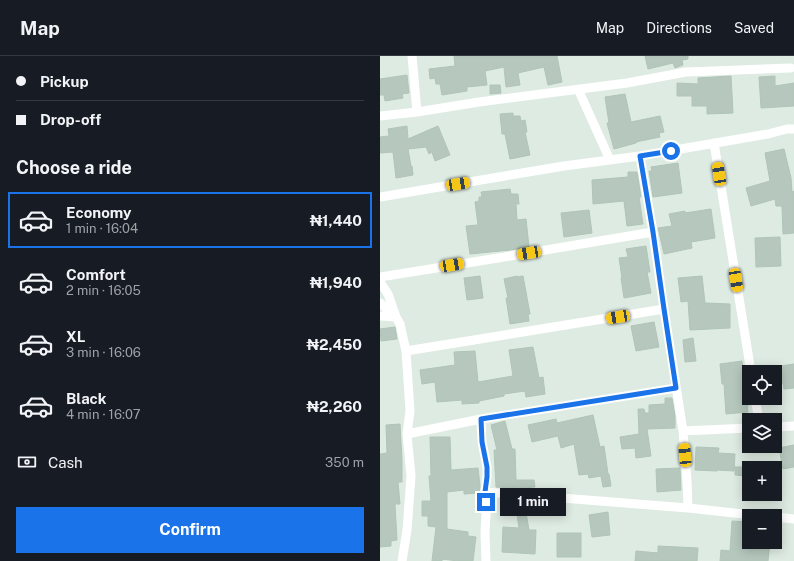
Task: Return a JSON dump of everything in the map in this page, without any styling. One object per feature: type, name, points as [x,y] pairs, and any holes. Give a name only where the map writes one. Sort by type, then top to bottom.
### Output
[{"type":"street","points":[[412,56],[417,112]]},
{"type":"street","points":[[380,116],[627,82],[686,72],[790,68]]},
{"type":"street","points":[[578,89],[610,160]]},
{"type":"street","points":[[380,197],[564,166],[640,156],[768,134],[787,129],[794,129]]},
{"type":"street","points":[[714,143],[750,365]]},
{"type":"street","points":[[640,156],[683,430],[688,508]]},
{"type":"street","points":[[380,277],[653,232]]},
{"type":"street","points":[[380,282],[388,294],[400,324],[406,351],[410,411],[407,434],[411,476],[408,530],[402,561]]},
{"type":"street","points":[[380,303],[396,316]]},
{"type":"street","points":[[406,351],[664,309]]},
{"type":"street","points":[[380,316],[396,316]]},
{"type":"street","points":[[407,434],[481,419],[676,388]]},
{"type":"street","points":[[481,419],[482,442],[487,467],[484,533],[486,561]]},
{"type":"street","points":[[782,427],[794,426]]},
{"type":"street","points":[[683,430],[742,428]]},
{"type":"street","points":[[485,492],[688,508],[742,514]]},
{"type":"street","points":[[782,518],[794,519]]},
{"type":"building","points":[[454,56],[557,56],[562,82],[548,85],[544,67],[518,73],[520,85],[506,87],[504,67],[485,71],[487,85],[467,87],[467,91],[442,95],[440,84],[436,84],[435,78],[430,79],[429,69],[455,66]]},
{"type":"building","points":[[645,56],[688,56],[688,59],[682,60],[683,65],[675,68],[673,63],[648,69]]},
{"type":"building","points":[[407,75],[409,93],[402,94],[403,98],[385,101],[384,95],[380,95],[380,79]]},
{"type":"building","points":[[731,76],[733,113],[707,114],[707,106],[692,106],[692,96],[677,96],[677,83],[698,84],[698,78]]},
{"type":"building","points":[[775,76],[775,86],[794,83],[794,106],[761,108],[759,77]]},
{"type":"building","points":[[490,85],[500,85],[501,93],[490,94]]},
{"type":"building","points":[[625,94],[631,122],[660,116],[664,132],[659,133],[660,137],[636,142],[614,149],[607,123],[609,123],[605,97]]},
{"type":"building","points":[[513,113],[513,116],[520,116],[521,121],[525,120],[527,132],[525,132],[530,155],[510,159],[505,134],[502,134],[500,114]]},
{"type":"building","points":[[407,126],[408,139],[438,126],[450,155],[435,161],[432,152],[429,154],[426,147],[408,149],[413,175],[396,178],[393,152],[380,153],[380,137],[389,136],[388,129]]},
{"type":"building","points":[[784,149],[791,178],[792,192],[794,191],[794,233],[783,234],[782,206],[776,206],[775,199],[751,206],[746,188],[770,181],[765,153]]},
{"type":"building","points":[[678,163],[682,193],[653,197],[649,171],[652,171],[651,167]]},
{"type":"building","points":[[628,172],[637,172],[643,224],[627,226],[624,201],[593,204],[592,180],[628,177]]},
{"type":"building","points":[[510,189],[511,194],[518,194],[519,204],[516,204],[517,220],[526,219],[529,247],[470,254],[466,226],[478,225],[475,202],[479,201],[479,197],[482,197],[481,192]]},
{"type":"building","points":[[711,209],[715,238],[691,242],[692,248],[664,254],[658,228],[672,226],[669,214]]},
{"type":"building","points":[[589,210],[592,233],[564,237],[561,213]]},
{"type":"building","points":[[780,237],[781,266],[756,267],[755,238]]},
{"type":"building","points":[[646,246],[650,272],[647,272],[651,293],[624,298],[619,258],[628,257],[626,249]]},
{"type":"building","points":[[480,276],[483,298],[467,300],[464,278]]},
{"type":"building","points":[[523,276],[530,314],[528,314],[529,321],[510,324],[506,298],[508,298],[504,279]]},
{"type":"building","points":[[702,276],[705,303],[730,304],[730,328],[690,330],[688,301],[681,302],[678,278]]},
{"type":"building","points":[[654,322],[659,347],[636,351],[631,326]]},
{"type":"building","points":[[395,327],[397,339],[381,341],[380,329]]},
{"type":"building","points":[[693,338],[696,361],[685,362],[683,340]]},
{"type":"building","points":[[533,347],[539,378],[543,377],[545,394],[526,397],[525,391],[504,394],[504,396],[479,401],[479,403],[462,404],[462,400],[437,402],[435,382],[422,384],[420,370],[455,365],[454,352],[475,351],[478,382],[513,376],[509,350]]},
{"type":"building","points":[[742,361],[742,405],[747,405],[748,412],[726,414],[724,384],[722,384],[720,364]]},
{"type":"building","points":[[794,364],[794,388],[784,389],[782,383],[782,366]]},
{"type":"building","points":[[665,398],[672,398],[675,428],[647,429],[651,456],[636,458],[635,448],[622,449],[620,437],[639,434],[638,409],[644,409],[645,413],[649,413],[649,405],[665,404]]},
{"type":"building","points":[[593,415],[600,447],[604,446],[611,486],[603,487],[601,476],[589,478],[588,474],[579,475],[574,444],[561,448],[558,436],[532,442],[528,425],[556,419],[557,423]]},
{"type":"building","points":[[505,421],[512,449],[515,449],[516,480],[534,480],[535,487],[523,489],[496,487],[494,450],[497,450],[491,425]]},
{"type":"building","points":[[400,424],[402,482],[398,482],[400,504],[395,504],[397,540],[391,541],[391,546],[380,547],[380,454],[387,453],[386,425]]},
{"type":"building","points":[[430,437],[450,437],[451,470],[478,468],[480,486],[479,493],[464,494],[464,490],[447,492],[447,529],[468,532],[468,536],[476,537],[473,561],[442,559],[442,561],[432,561],[436,527],[428,526],[428,516],[422,516],[422,501],[431,501],[429,476],[431,476]]},
{"type":"building","points":[[794,445],[794,467],[783,469],[780,453],[782,453],[782,447]]},
{"type":"building","points":[[696,447],[719,448],[718,453],[735,454],[734,471],[695,470]]},
{"type":"building","points":[[735,467],[742,467],[742,476],[735,475]]},
{"type":"building","points":[[680,468],[681,490],[657,492],[656,469]]},
{"type":"building","points":[[515,500],[524,501],[529,530],[536,530],[535,554],[502,552],[503,527],[519,528]]},
{"type":"building","points":[[608,512],[610,535],[592,537],[589,515]]},
{"type":"building","points":[[732,521],[742,522],[742,549],[769,549],[768,561],[720,561],[721,550],[730,551]]},
{"type":"building","points":[[557,533],[581,533],[581,557],[557,557]]},
{"type":"building","points":[[658,546],[698,548],[697,561],[635,561],[636,551],[658,553]]},
{"type":"route","points":[[486,502],[485,492],[487,467],[482,442],[481,419],[676,388],[640,156],[671,151]]}]
